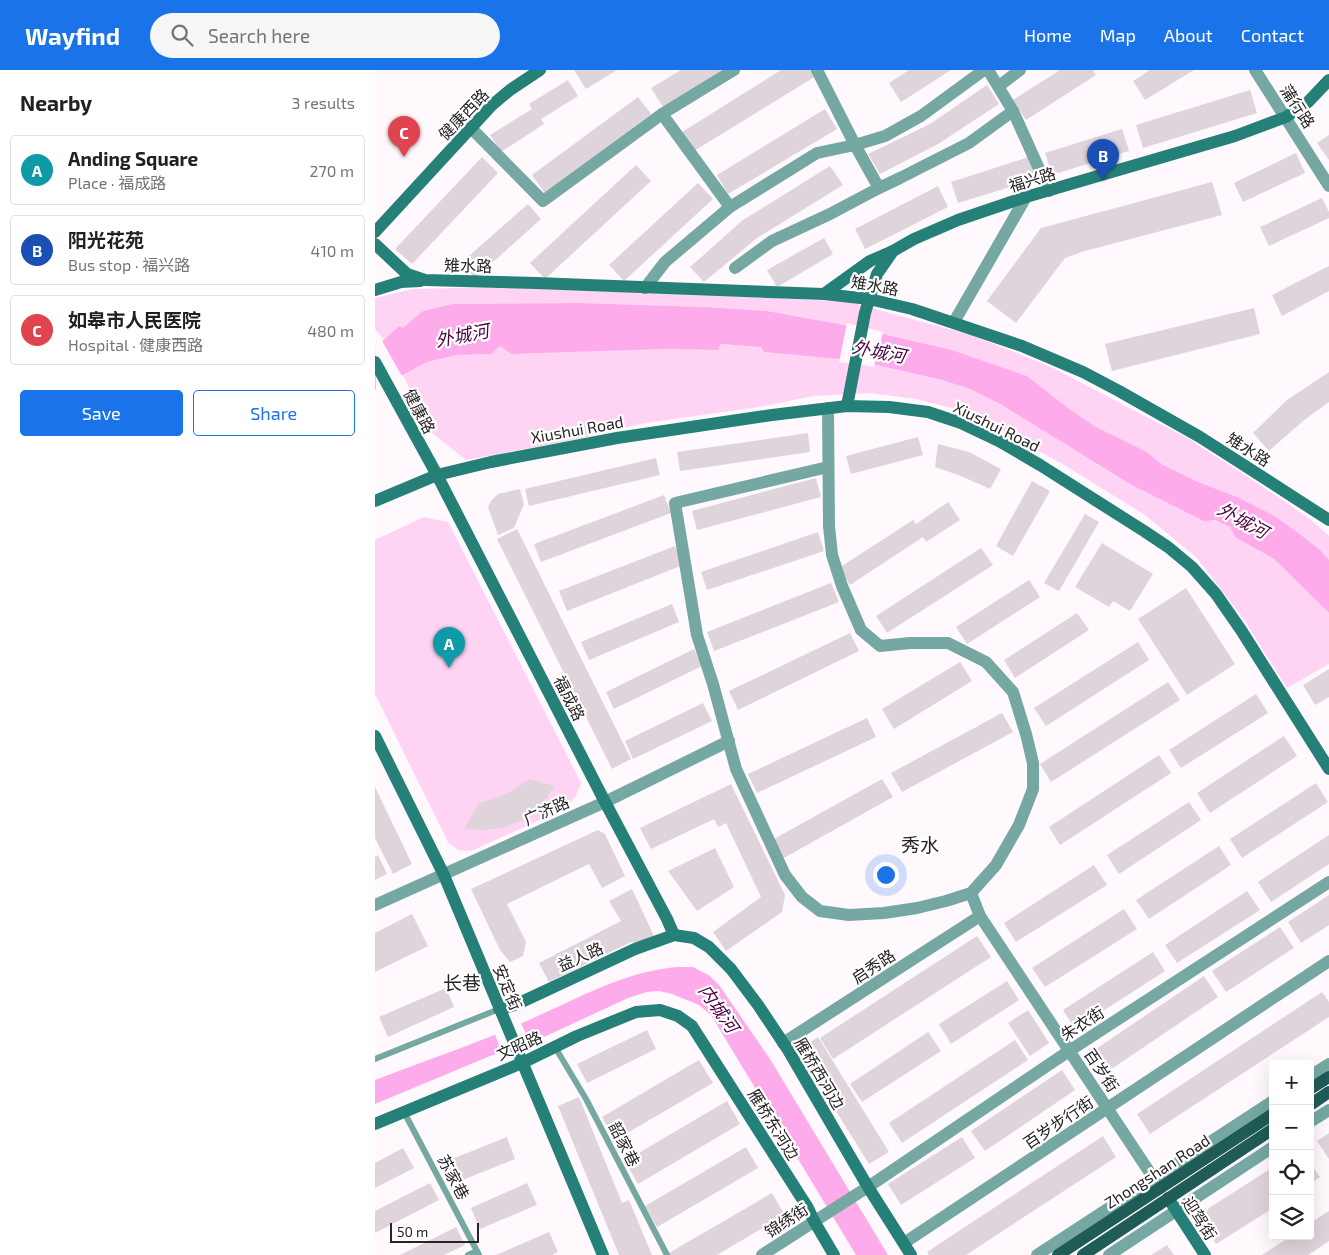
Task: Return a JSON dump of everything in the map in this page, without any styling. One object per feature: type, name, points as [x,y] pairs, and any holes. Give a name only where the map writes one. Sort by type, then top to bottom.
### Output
[{"type":"main road","points":[[1314,1086],[1329,1077]]},
{"type":"main road","points":[[1314,1102],[1329,1092]]},
{"type":"main road","name":"Zhongshan Road","points":[[1058,1255],[1269,1117]]},
{"type":"main road","name":"Zhongshan Road","points":[[1083,1255],[1161,1188],[1269,1131]]},
{"type":"street","name":"健康西路","points":[[375,232],[492,105],[510,90],[541,70]]},
{"type":"street","points":[[471,128],[543,201],[662,114],[734,70]]},
{"type":"street","points":[[817,70],[879,188]]},
{"type":"street","points":[[645,288],[665,262],[729,207],[817,153],[885,136],[921,116],[983,70]]},
{"type":"street","points":[[988,70],[1013,110],[1049,191]]},
{"type":"street","points":[[999,86],[1020,70]]},
{"type":"street","name":"蒲行路","points":[[1255,70],[1329,186]]},
{"type":"street","name":"福兴路","points":[[847,406],[869,299],[877,274],[893,252],[914,239],[958,220],[1026,197],[1235,136],[1286,117],[1308,102],[1329,80]]},
{"type":"street","points":[[735,268],[771,241],[830,214],[969,143],[1013,110]]},
{"type":"street","points":[[662,114],[729,207]]},
{"type":"street","points":[[953,322],[1026,197]]},
{"type":"street","name":"雉水路","points":[[375,244],[407,274],[425,280],[824,294],[869,299],[912,309],[1022,346],[1083,372],[1236,460],[1329,520]]},
{"type":"street","points":[[824,294],[870,261],[893,252]]},
{"type":"street","points":[[375,290],[401,282],[425,280]]},
{"type":"street","name":"健康路","points":[[375,362],[437,475]]},
{"type":"street","name":"Xiushui Road","points":[[375,501],[437,475],[517,457],[617,438],[847,406],[889,407],[928,412],[961,422],[999,441],[1168,547],[1192,567],[1216,594],[1241,630],[1329,768]]},
{"type":"street","points":[[828,408],[829,526],[832,555],[842,586],[861,630],[881,646],[910,643],[948,643],[986,662],[1013,692],[1026,734],[1033,764],[1033,789],[1019,826],[997,865],[971,894],[917,908],[884,913],[849,915],[820,911],[802,897],[785,875],[735,769],[713,684],[697,635],[675,503],[828,467]]},
{"type":"street","name":"福成路","points":[[437,475],[674,935]]},
{"type":"street","name":"安定街","points":[[375,736],[443,873],[603,1255]]},
{"type":"street","name":"广济路","points":[[375,905],[605,802],[729,741]]},
{"type":"street","name":"朱衣街","points":[[856,1194],[1069,1051],[1329,882]]},
{"type":"street","name":"百岁街","points":[[971,894],[980,916],[1161,1188]]},
{"type":"street","name":"启秀路","points":[[783,1043],[980,916]]},
{"type":"street","name":"益人路","points":[[500,1012],[635,949],[674,935]]},
{"type":"street","name":"雁桥西河边","points":[[674,935],[694,938],[709,947],[731,969],[758,1005],[911,1255]]},
{"type":"street","name":"百岁步行街","points":[[904,1244],[1329,961]]},
{"type":"street","name":"文昭路","points":[[375,1124],[521,1059],[555,1047],[636,1012],[660,1010],[678,1016]]},
{"type":"street","name":"雁桥东河边","points":[[678,1016],[692,1026],[696,1032],[808,1208],[834,1255]]},
{"type":"street","points":[[1314,1073],[1329,1064]]},
{"type":"street","points":[[1037,1255],[1161,1188],[1269,1104]]},
{"type":"street","points":[[1314,1119],[1329,1110]]},
{"type":"street","points":[[1109,1255],[1269,1150]]},
{"type":"street","name":"迎驾街","points":[[1161,1188],[1205,1255]]},
{"type":"street","name":"锦绣街","points":[[762,1255],[856,1194]]},
{"type":"lane","points":[[375,1059],[500,1012]]},
{"type":"lane","name":"韶家巷","points":[[555,1047],[586,1099],[667,1255]]},
{"type":"lane","name":"苏家巷","points":[[403,1112],[478,1253]]},
{"type":"lane","points":[[468,1255],[478,1253]]},
{"type":"shaded area","points":[[536,286],[849,302],[971,335],[1049,366],[1187,438],[1310,519],[1329,536],[1329,560],[1320,550],[1273,515],[1163,465],[1145,451],[1096,427],[1069,409],[1027,376],[952,350],[839,324],[767,311],[706,307],[578,303],[452,304],[423,311],[403,329],[399,326],[384,340],[375,329],[375,298],[413,289]]},
{"type":"shaded area","points":[[721,344],[762,347],[764,352],[859,361],[942,380],[970,389],[1000,404],[1130,484],[1230,527],[1235,537],[1274,559],[1329,613],[1329,664],[1287,688],[1243,618],[1196,557],[1145,515],[1061,463],[960,410],[916,399],[871,393],[813,396],[759,407],[645,423],[573,440],[466,460],[431,432],[403,375],[427,362],[456,355],[491,354],[500,345],[513,354],[667,349],[718,350]]},
{"type":"shaded area","points":[[424,517],[448,522],[581,783],[576,796],[566,808],[471,851],[458,850],[448,842],[375,694],[375,540]]},
{"type":"water","name":"外城河","points":[[578,303],[767,311],[839,324],[952,350],[1027,376],[1069,409],[1096,427],[1145,451],[1163,465],[1273,515],[1301,535],[1329,560],[1329,613],[1274,559],[1235,537],[1230,527],[1215,520],[1204,521],[1130,484],[1000,404],[970,389],[942,380],[859,361],[764,352],[761,347],[721,344],[718,350],[667,349],[512,354],[500,346],[491,354],[456,355],[427,362],[375,390],[375,346],[399,326],[403,328],[423,311],[452,304]]},
{"type":"water","name":"内城河","points":[[676,967],[693,967],[710,976],[719,985],[770,1059],[888,1255],[856,1255],[711,1015],[699,1005],[672,994],[659,991],[647,992],[628,998],[533,1042],[490,1056],[375,1104],[375,1080],[491,1036],[619,980],[637,974]]},
{"type":"pier","points":[[847,323],[883,332],[874,367],[839,362]]},
{"type":"pier","points":[[381,339],[403,378],[376,392],[375,343]]},
{"type":"pier","points":[[520,1021],[531,1045],[503,1055],[494,1032]]},
{"type":"building","points":[[574,70],[617,70],[586,89]]},
{"type":"building","points":[[681,70],[723,70],[663,107],[651,88]]},
{"type":"building","points":[[781,70],[813,70],[816,76],[694,151],[682,132]]},
{"type":"building","points":[[909,70],[951,70],[901,102],[889,83]]},
{"type":"building","points":[[1060,70],[1093,70],[1096,75],[1026,120],[1013,100]]},
{"type":"building","points":[[1150,70],[1194,70],[1145,100],[1133,81]]},
{"type":"building","points":[[568,80],[578,96],[541,119],[544,124],[501,152],[490,135],[532,109],[529,104]]},
{"type":"building","points":[[987,85],[999,104],[938,144],[880,174],[868,154],[930,124]]},
{"type":"building","points":[[1250,90],[1257,113],[1143,148],[1136,125]]},
{"type":"building","points":[[638,97],[651,114],[545,193],[532,175]]},
{"type":"building","points":[[825,109],[837,129],[728,194],[717,175]]},
{"type":"building","points":[[1122,129],[1129,151],[1052,175],[1045,153]]},
{"type":"building","points":[[1329,135],[1329,160],[1317,143]]},
{"type":"building","points":[[1296,153],[1305,173],[1243,202],[1234,183]]},
{"type":"building","points":[[482,157],[498,173],[412,264],[395,249]]},
{"type":"building","points":[[1029,157],[1036,179],[958,203],[951,182]]},
{"type":"building","points":[[636,165],[651,181],[545,279],[530,263]]},
{"type":"building","points":[[830,166],[843,185],[757,238],[704,282],[690,267],[743,220]]},
{"type":"building","points":[[1212,182],[1222,215],[1065,258],[1016,323],[987,301],[1041,228]]},
{"type":"building","points":[[698,183],[713,199],[624,281],[609,265]]},
{"type":"building","points":[[938,186],[948,207],[865,249],[855,229]]},
{"type":"building","points":[[1322,198],[1329,212],[1329,218],[1269,246],[1260,227]]},
{"type":"building","points":[[528,204],[541,219],[475,278],[461,263]]},
{"type":"building","points":[[824,238],[833,254],[777,287],[767,270]]},
{"type":"building","points":[[1329,266],[1329,291],[1282,316],[1272,295]]},
{"type":"building","points":[[1254,308],[1260,334],[1112,371],[1105,344]]},
{"type":"building","points":[[1329,372],[1329,402],[1303,421],[1269,451],[1253,433],[1287,400]]},
{"type":"building","points":[[808,433],[810,452],[680,471],[677,452]]},
{"type":"building","points":[[918,437],[923,455],[851,474],[846,456]]},
{"type":"building","points":[[938,444],[969,452],[1001,469],[990,489],[935,467]]},
{"type":"building","points":[[656,458],[660,475],[529,506],[525,489]]},
{"type":"building","points":[[816,478],[821,497],[697,530],[692,511]]},
{"type":"building","points":[[1032,481],[1050,491],[1013,556],[996,546]]},
{"type":"building","points":[[520,489],[524,504],[514,528],[498,535],[488,507],[498,494]]},
{"type":"building","points":[[664,495],[671,513],[541,562],[534,544]]},
{"type":"building","points":[[948,502],[960,520],[926,542],[923,537],[850,585],[839,568],[913,520],[916,524]]},
{"type":"building","points":[[1085,514],[1099,522],[1059,591],[1044,583]]},
{"type":"building","points":[[517,529],[631,759],[612,769],[497,539]]},
{"type":"building","points":[[818,532],[824,551],[707,590],[701,572]]},
{"type":"building","points":[[1102,543],[1153,574],[1130,611],[1113,601],[1109,607],[1075,587]]},
{"type":"building","points":[[675,546],[683,565],[567,611],[559,591]]},
{"type":"building","points":[[981,548],[993,565],[887,633],[876,616]]},
{"type":"building","points":[[1029,580],[1040,597],[967,644],[956,627]]},
{"type":"building","points":[[831,583],[839,602],[714,651],[707,632]]},
{"type":"building","points":[[1186,588],[1235,664],[1187,695],[1138,619]]},
{"type":"building","points":[[672,604],[679,622],[589,660],[581,642]]},
{"type":"building","points":[[1077,613],[1089,630],[1015,678],[1004,660]]},
{"type":"building","points":[[850,633],[859,651],[738,710],[729,691]]},
{"type":"building","points":[[1138,642],[1149,660],[1046,726],[1034,708]]},
{"type":"building","points":[[694,649],[702,666],[614,709],[606,692]]},
{"type":"building","points":[[960,662],[972,681],[894,729],[882,709]]},
{"type":"building","points":[[1329,669],[1329,697],[1315,705],[1303,685]]},
{"type":"building","points":[[1168,682],[1180,700],[1051,782],[1040,764]]},
{"type":"building","points":[[1256,694],[1268,713],[1181,768],[1169,750]]},
{"type":"building","points":[[703,703],[712,721],[633,759],[625,741]]},
{"type":"building","points":[[1002,713],[1013,732],[902,792],[891,773]]},
{"type":"building","points":[[867,718],[876,737],[757,793],[748,774]]},
{"type":"building","points":[[1284,736],[1297,756],[1210,813],[1197,793]]},
{"type":"building","points":[[1159,755],[1171,773],[1060,845],[1049,827]]},
{"type":"building","points":[[529,779],[555,786],[542,804],[525,819],[503,828],[464,829],[479,803],[497,798]]},
{"type":"building","points":[[882,779],[893,797],[782,859],[772,840]]},
{"type":"building","points":[[1316,783],[1328,802],[1242,858],[1230,839]]},
{"type":"building","points":[[731,784],[785,895],[782,912],[726,951],[713,932],[761,897],[726,823],[718,827],[714,819],[651,849],[640,828]]},
{"type":"building","points":[[375,787],[412,864],[393,874],[375,838]]},
{"type":"building","points":[[1189,802],[1201,820],[1119,874],[1107,855]]},
{"type":"building","points":[[598,830],[605,834],[625,876],[602,888],[589,864],[507,904],[526,942],[523,956],[510,962],[500,950],[471,889]]},
{"type":"building","points":[[1329,835],[1329,864],[1271,902],[1258,882]]},
{"type":"building","points":[[1219,846],[1231,865],[1149,919],[1136,900]]},
{"type":"building","points":[[715,848],[734,887],[697,911],[668,871]]},
{"type":"building","points":[[378,855],[387,874],[375,880],[375,857]]},
{"type":"building","points":[[1094,865],[1107,885],[1016,942],[1004,923]]},
{"type":"building","points":[[632,889],[654,936],[643,943],[631,942],[549,982],[539,963],[621,921],[609,901]]},
{"type":"building","points":[[1247,891],[1260,910],[1177,963],[1165,945]]},
{"type":"building","points":[[1329,895],[1329,925],[1301,943],[1288,922]]},
{"type":"building","points":[[1124,909],[1137,929],[1045,987],[1032,968]]},
{"type":"building","points":[[412,914],[428,946],[375,972],[375,933]]},
{"type":"building","points":[[1280,927],[1294,948],[1226,992],[1212,971]]},
{"type":"building","points":[[977,936],[991,957],[833,1059],[820,1038]]},
{"type":"building","points":[[1153,952],[1165,971],[1075,1029],[1063,1010]]},
{"type":"building","points":[[1204,976],[1218,997],[1107,1072],[1093,1051]]},
{"type":"building","points":[[1007,981],[1019,1000],[951,1044],[939,1024]]},
{"type":"building","points":[[446,988],[454,1007],[388,1037],[379,1017]]},
{"type":"building","points":[[1322,992],[1329,1002],[1329,1017],[1150,1134],[1137,1114]]},
{"type":"building","points":[[1028,1010],[1049,1043],[1030,1056],[1008,1023]]},
{"type":"building","points":[[647,1030],[656,1049],[587,1083],[577,1064]]},
{"type":"building","points":[[928,1032],[941,1051],[862,1102],[850,1084]]},
{"type":"building","points":[[818,1037],[889,1152],[869,1164],[798,1050]]},
{"type":"building","points":[[1015,1040],[1028,1060],[902,1143],[889,1123]]},
{"type":"building","points":[[699,1060],[713,1083],[615,1140],[602,1117]]},
{"type":"building","points":[[1062,1070],[1075,1090],[985,1151],[971,1131]]},
{"type":"building","points":[[579,1097],[622,1203],[629,1200],[652,1255],[619,1255],[558,1106]]},
{"type":"building","points":[[727,1101],[740,1124],[638,1184],[625,1161]]},
{"type":"building","points":[[1329,1133],[1329,1159],[1317,1141]]},
{"type":"building","points":[[1103,1136],[1116,1157],[966,1255],[929,1255],[927,1252]]},
{"type":"building","points":[[507,1137],[515,1159],[450,1185],[442,1163]]},
{"type":"building","points":[[962,1137],[975,1158],[901,1205],[888,1184]]},
{"type":"building","points":[[746,1147],[758,1168],[657,1227],[645,1206]]},
{"type":"building","points":[[403,1148],[414,1168],[375,1188],[375,1163]]},
{"type":"building","points":[[1314,1168],[1320,1177],[1314,1181]]},
{"type":"building","points":[[1269,1170],[1269,1211],[1216,1244],[1205,1226],[1204,1216],[1209,1208]]},
{"type":"building","points":[[430,1183],[439,1200],[375,1233],[375,1211]]},
{"type":"building","points":[[527,1183],[537,1205],[480,1229],[471,1208]]},
{"type":"building","points":[[772,1193],[785,1215],[717,1255],[670,1255],[669,1253]]},
{"type":"building","points":[[1329,1211],[1329,1241],[1308,1255],[1262,1255],[1285,1240],[1314,1240],[1314,1220]]},
{"type":"building","points":[[456,1227],[465,1245],[444,1255],[400,1255]]},
{"type":"building","points":[[549,1232],[558,1252],[552,1255],[496,1255]]},
{"type":"building","points":[[1167,1245],[1174,1255],[1151,1255]]},
{"type":"place","name":"如皋市人民医院","points":[[404,157]]},
{"type":"place","name":"阳光花苑","points":[[1103,180]]},
{"type":"place","name":"Anding Square","points":[[449,668]]},
{"type":"district","name":"秀水","points":[[920,844]]},
{"type":"district","name":"长巷","points":[[462,982]]}]
